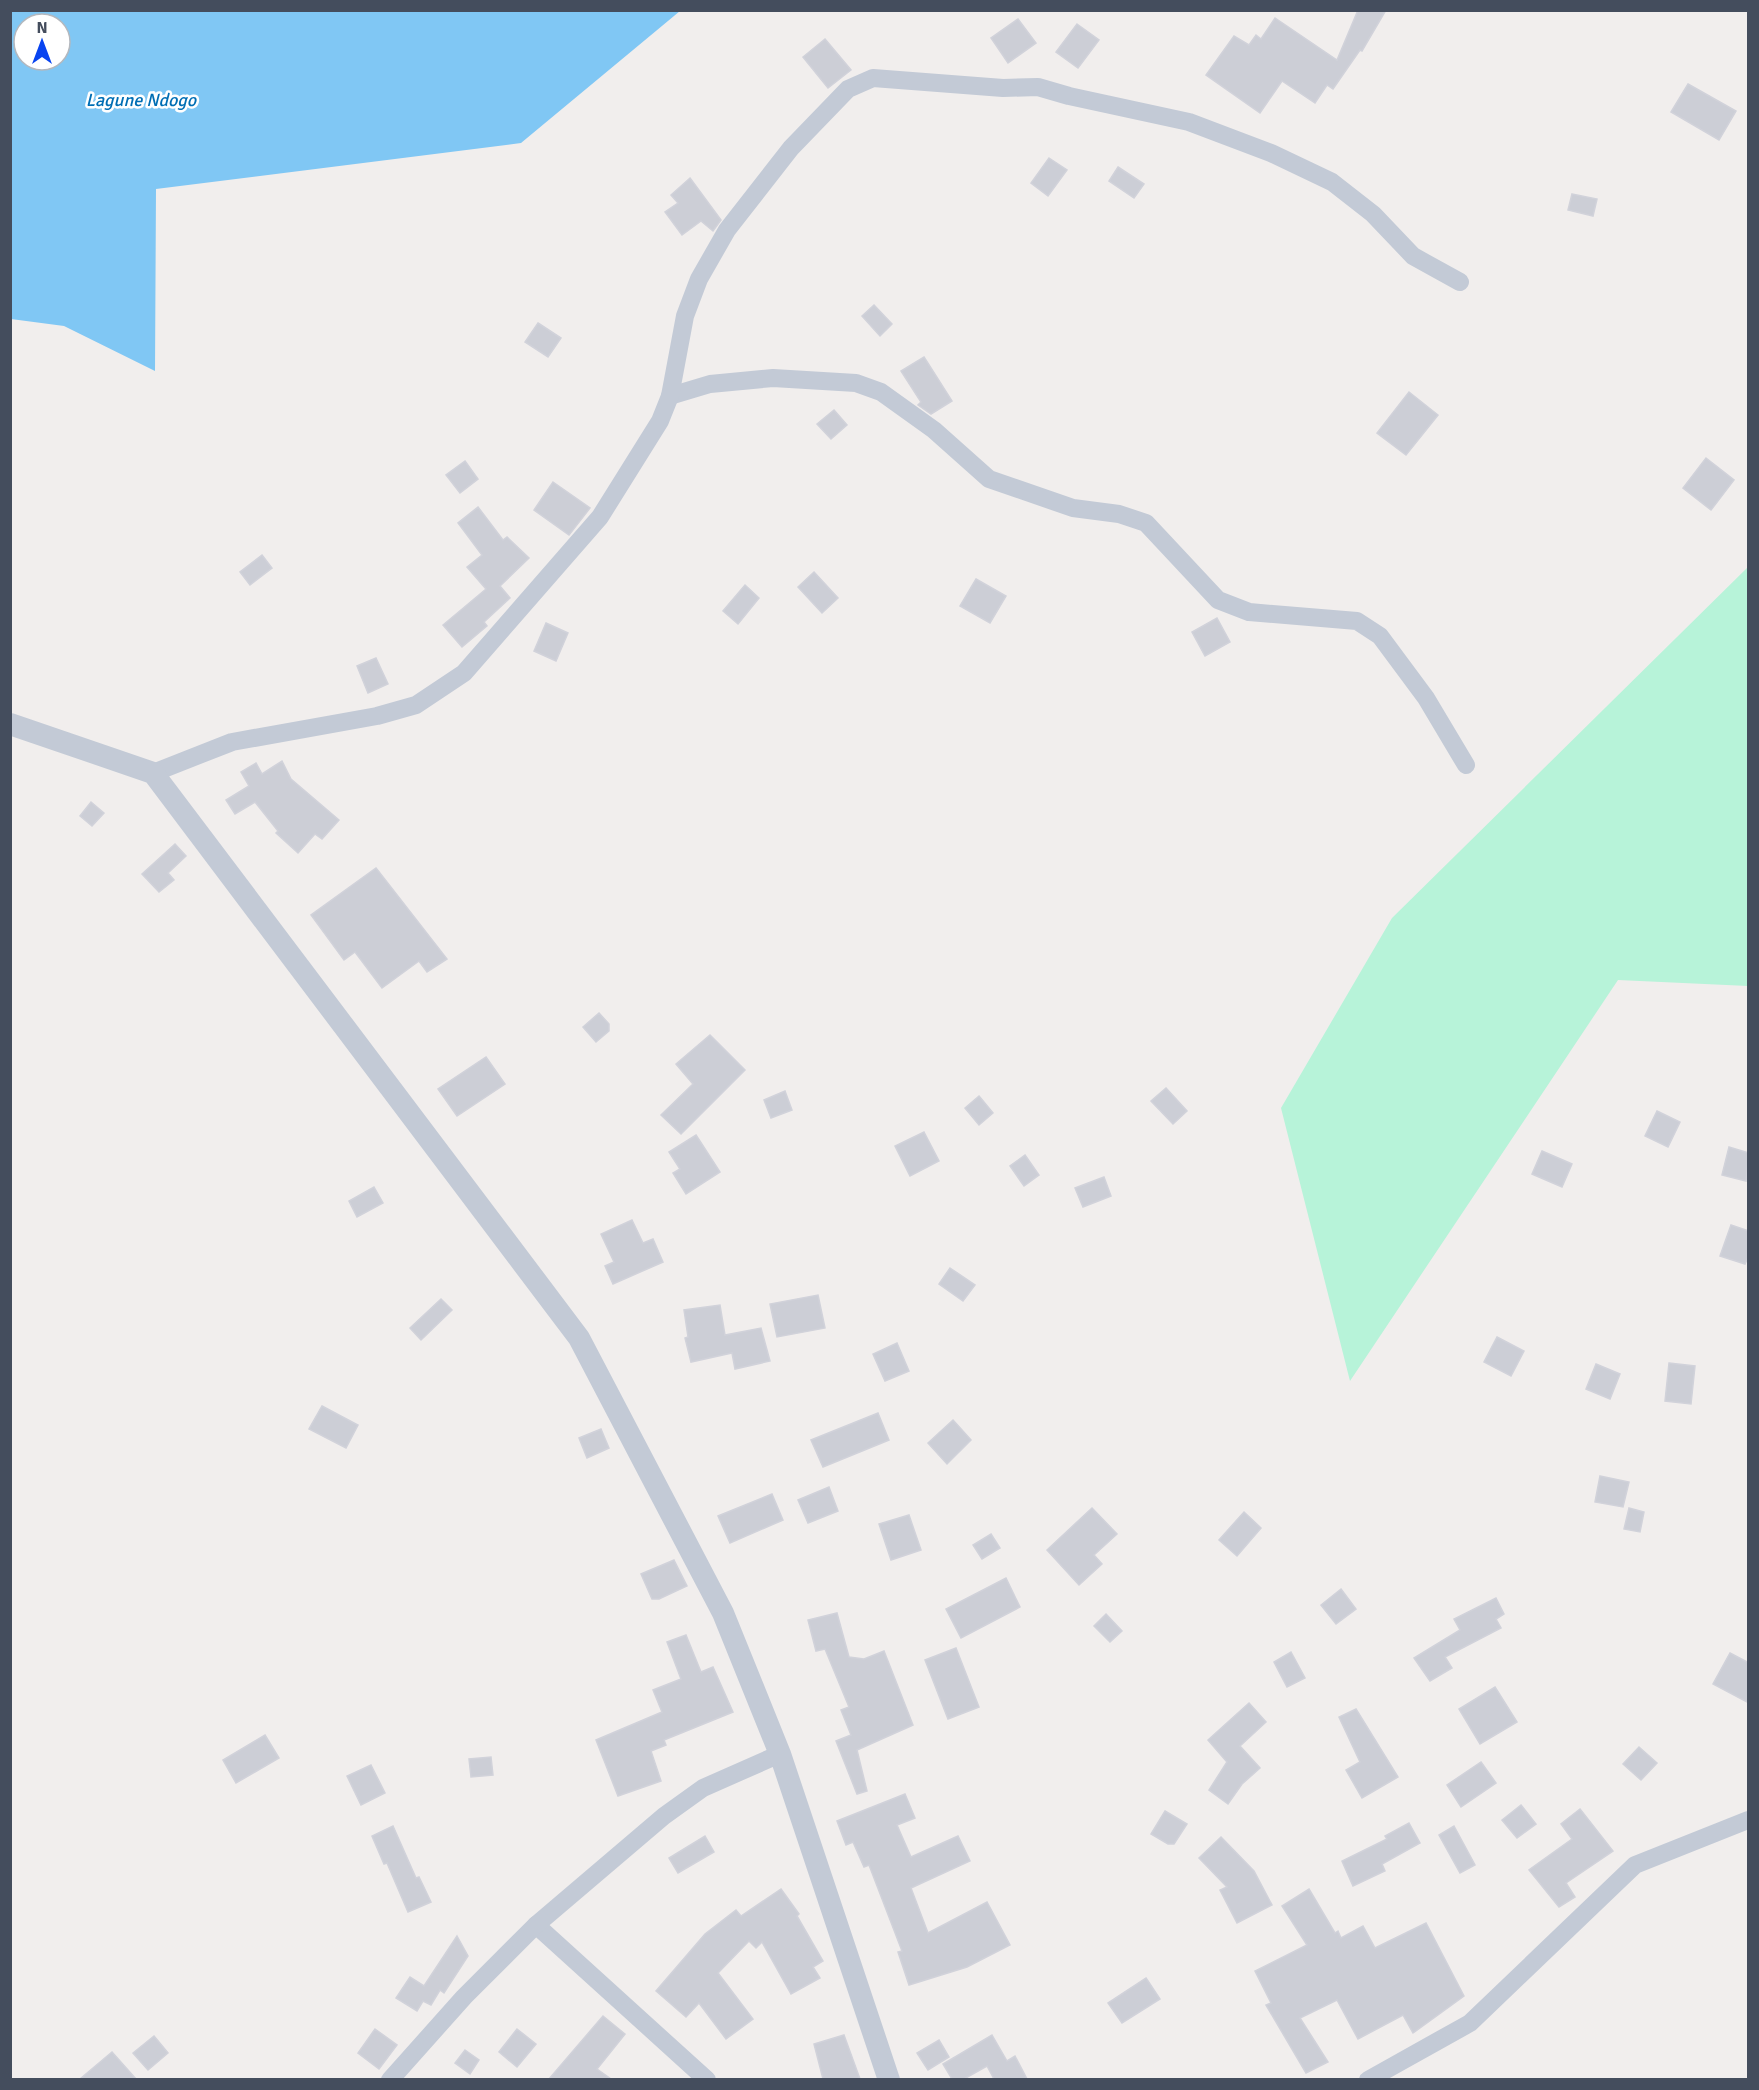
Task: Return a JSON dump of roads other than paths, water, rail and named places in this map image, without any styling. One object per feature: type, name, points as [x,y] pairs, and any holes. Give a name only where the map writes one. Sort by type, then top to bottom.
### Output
[{"type":"street","points":[[153,773],[232,742],[377,716],[416,705],[464,673],[600,517],[660,421],[670,396],[685,316],[699,279],[727,230],[792,148],[848,89],[873,78],[1004,88],[1038,87],[1189,122],[1271,153],[1332,182],[1373,214],[1413,256],[1460,282]]},
{"type":"street","points":[[670,396],[710,384],[773,378],[856,383],[881,392],[934,430],[989,479],[1073,508],[1119,514],[1146,524],[1218,600],[1249,612],[1357,621],[1380,636],[1426,698],[1466,765]]},
{"type":"street","points":[[10,724],[153,773],[579,1338],[723,1613],[780,1754],[889,2079]]},
{"type":"street","points":[[390,2079],[536,1924],[664,1816],[703,1788],[780,1754]]},
{"type":"street","points":[[1368,2079],[1470,2023],[1635,1865],[1749,1820]]},
{"type":"street","points":[[536,1924],[705,2079]]},
{"type":"water","name":"Lagune Ndogo","points":[[11,10],[680,10],[521,143],[156,189],[155,371],[64,326],[11,319]]}]
